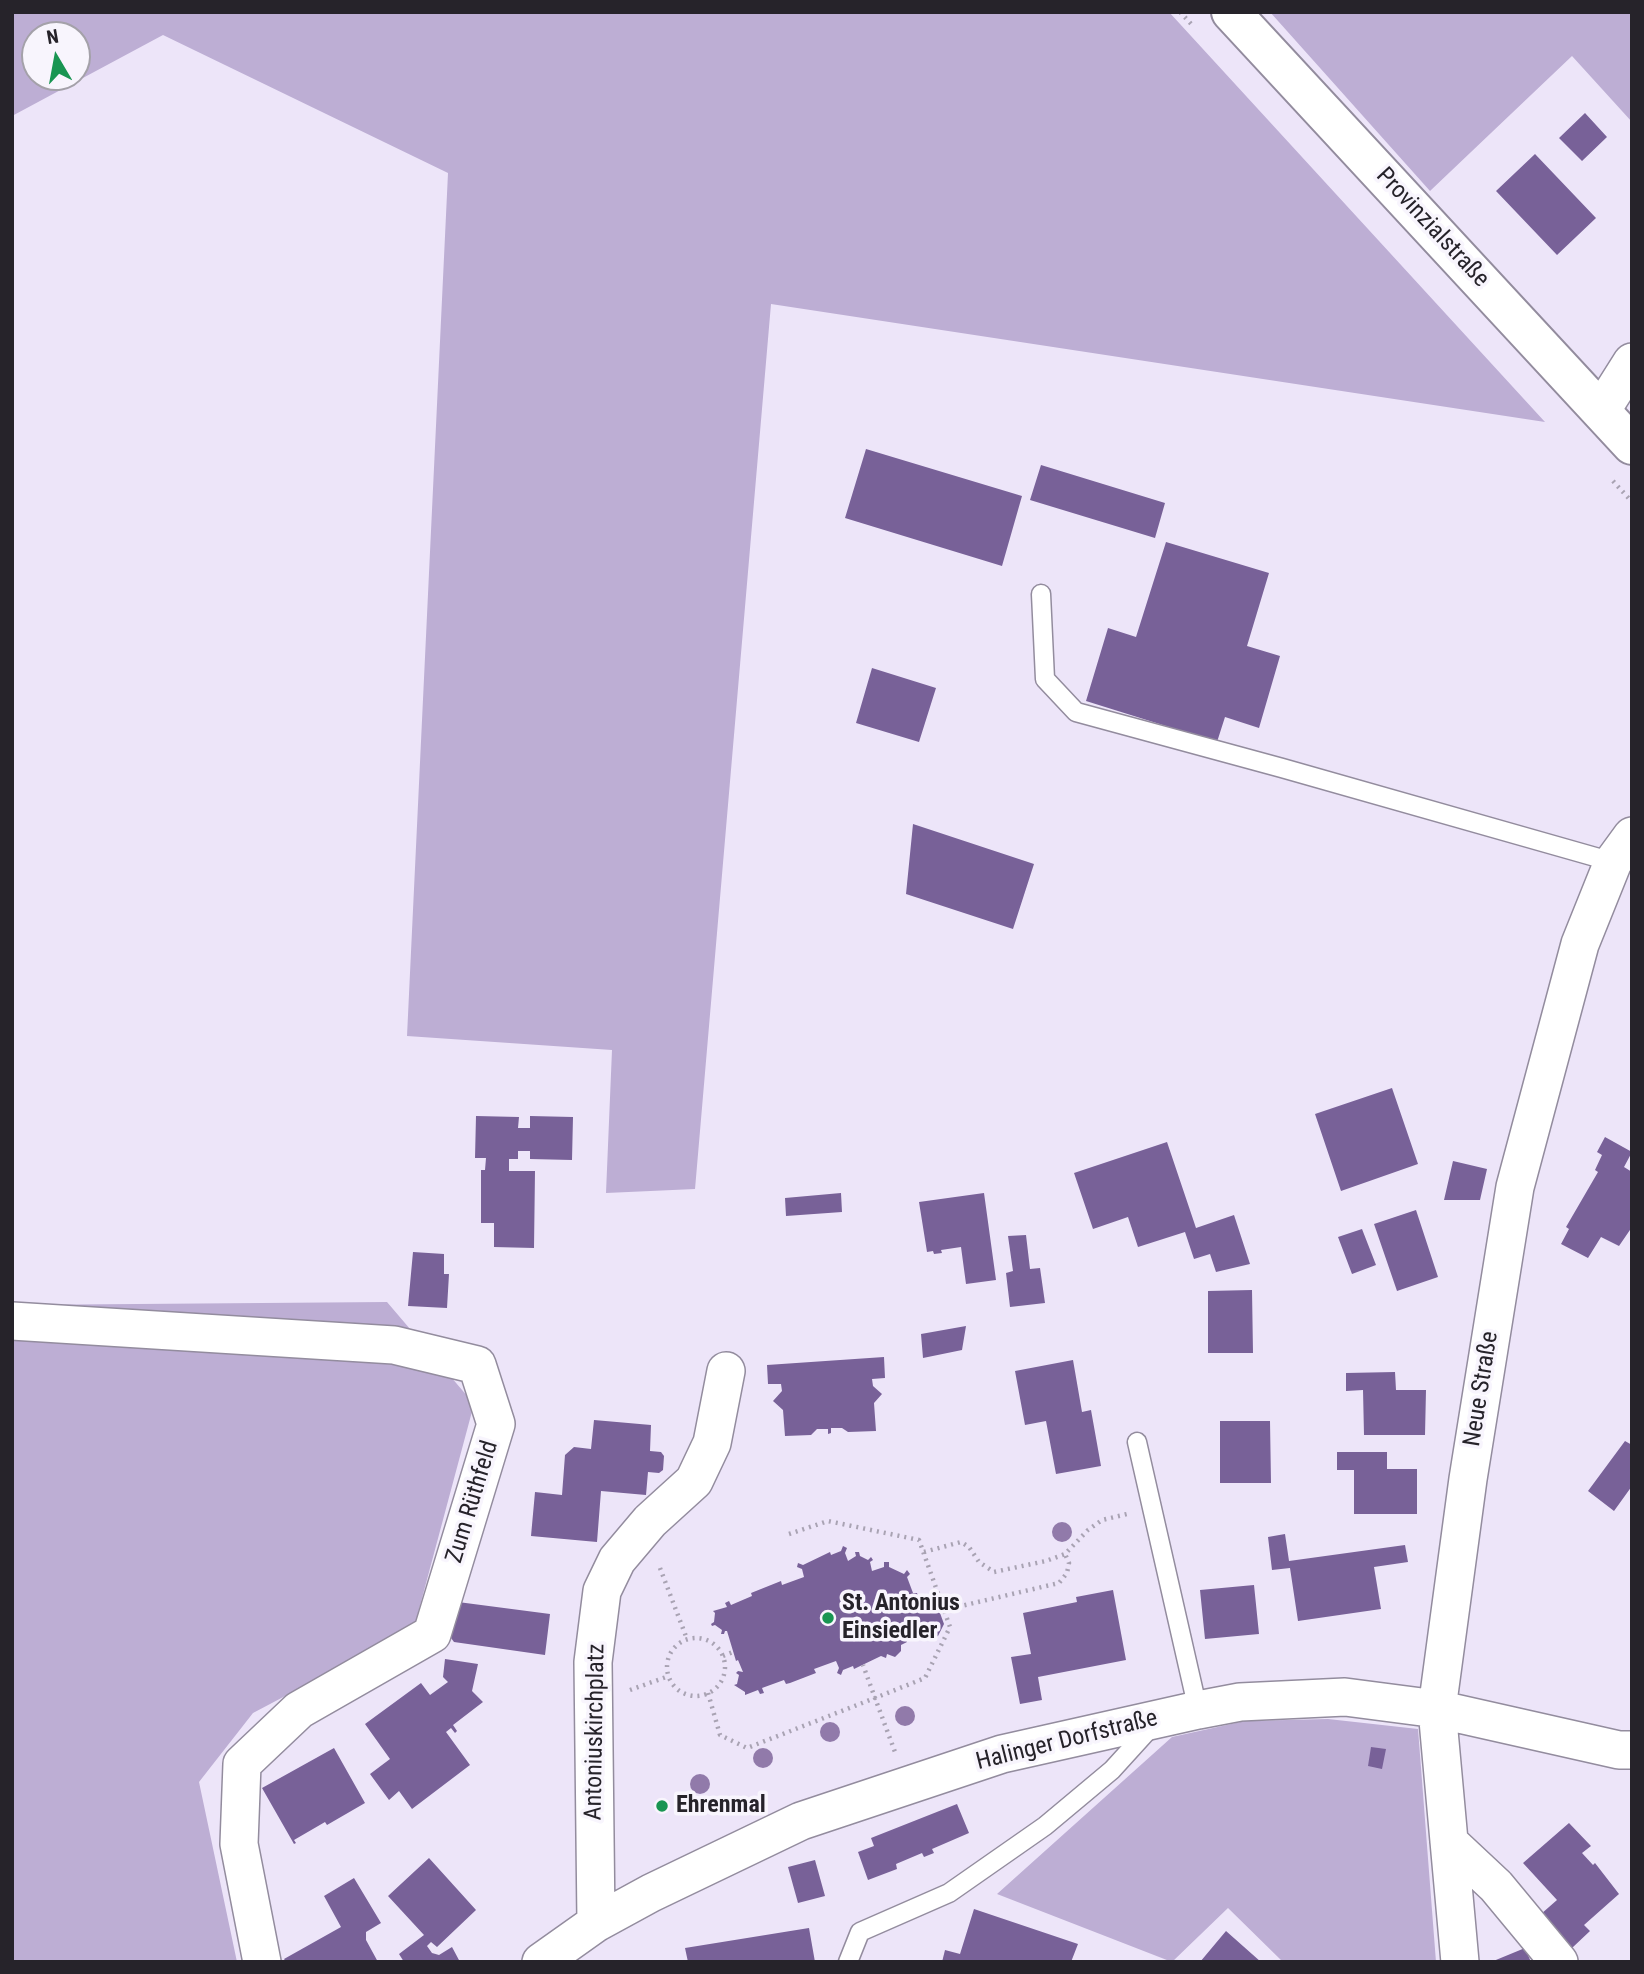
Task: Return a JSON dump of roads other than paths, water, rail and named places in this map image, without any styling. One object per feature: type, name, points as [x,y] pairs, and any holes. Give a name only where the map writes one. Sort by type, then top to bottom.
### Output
[{"type":"main road","name":"Provinzialstraße","points":[[1231,12],[1632,445]]},
{"type":"street","points":[[1601,411],[1632,362]]},
{"type":"street","name":"Neue Straße","points":[[1460,1962],[1437,1709],[1468,1479],[1515,1188],[1580,944],[1623,849]]},
{"type":"street","name":"Zum Rüthfeld","points":[[12,1321],[394,1345],[477,1365],[496,1424],[432,1634],[299,1710],[242,1764],[239,1844],[262,1962]]},
{"type":"street","name":"Antoniuskirchplatz","points":[[596,1923],[593,1661],[602,1591],[617,1560],[650,1521],[694,1481],[712,1443],[726,1371]]},
{"type":"street","name":"Halinger Dorfstraße","points":[[541,1962],[596,1923],[651,1893],[801,1821],[1002,1754],[1198,1710],[1240,1702],[1345,1697],[1437,1709],[1632,1751]]},
{"type":"street","points":[[1449,1842],[1496,1886],[1559,1962]]},
{"type":"lane","points":[[1041,594],[1045,679],[1076,712],[1623,849]]},
{"type":"lane","points":[[1137,1442],[1198,1710]]},
{"type":"lane","points":[[848,1962],[860,1932],[949,1893],[1045,1826],[1112,1770],[1159,1718]]},
{"type":"place","name":"St. Antonius Einsiedler","points":[[828,1618]]},
{"type":"place","name":"Ehrenmal","points":[[662,1806]]}]
